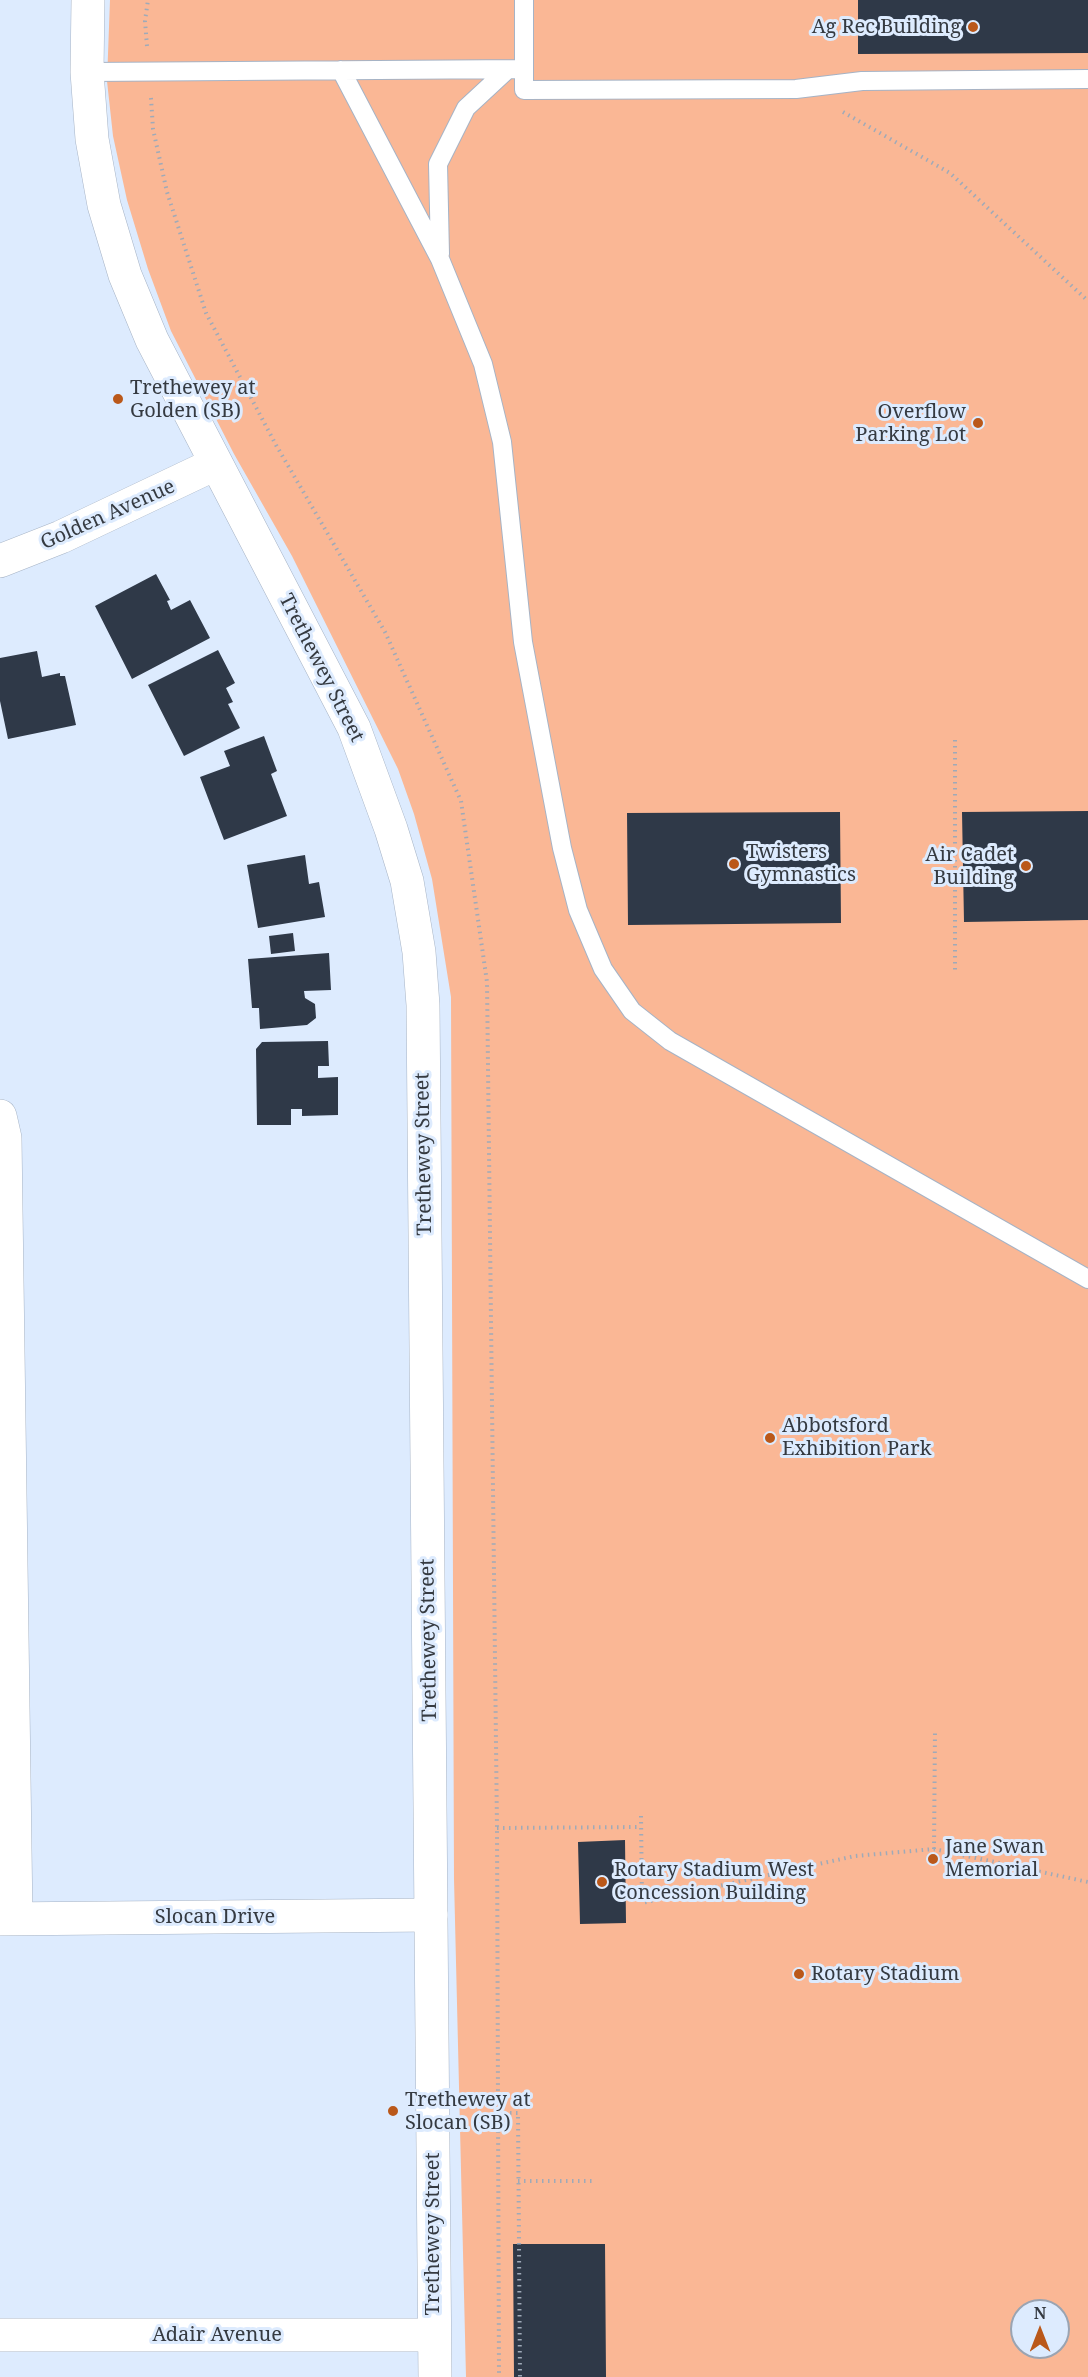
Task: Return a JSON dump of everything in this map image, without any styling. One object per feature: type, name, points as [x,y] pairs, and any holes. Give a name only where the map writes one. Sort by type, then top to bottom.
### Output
[{"type":"street","name":"Trethewey Street","points":[[88,0],[87,72],[92,139],[102,194],[125,274],[152,340],[354,728],[381,798],[404,870],[419,952],[423,1041],[435,2377]]},
{"type":"street","name":"Golden Avenue","points":[[0,561],[61,537],[215,464]]},
{"type":"street","points":[[0,1116],[5,1138],[8,1919]]},
{"type":"street","name":"Slocan Drive","points":[[8,1919],[431,1915]]},
{"type":"street","name":"Adair Avenue","points":[[0,2336],[434,2335]]},
{"type":"lane","points":[[524,0],[515,69],[524,90],[796,89],[862,81],[1088,79]]},
{"type":"lane","points":[[87,72],[515,69]]},
{"type":"lane","points":[[440,259],[438,164],[466,108],[515,69]]},
{"type":"lane","points":[[341,70],[440,259],[483,364],[502,442],[523,642],[544,758],[578,910],[603,969],[632,1011],[670,1041],[1088,1279]]},
{"type":"path","points":[[796,89],[950,173],[1088,301]]},
{"type":"path","points":[[955,740],[955,972]]},
{"type":"path","points":[[934,1849],[935,1731]]},
{"type":"path","points":[[641,1816],[642,1903],[855,1856],[934,1849],[1088,1882]]},
{"type":"path","points":[[497,1828],[641,1827]]},
{"type":"path","points":[[498,2113],[518,2113],[520,2377]]},
{"type":"path","points":[[518,2181],[596,2181]]},
{"type":"shaded area","name":"Abbotsford Exhibition Park","points":[[110,0],[1088,0],[1088,2377],[466,2377],[454,1879],[451,997],[432,879],[414,814],[398,769],[292,556],[234,454],[171,331],[148,269],[127,200],[113,136],[107,81]]},
{"type":"building","name":"Ag Rec Building","points":[[858,0],[1088,0],[1088,53],[858,54]]},
{"type":"building","points":[[156,574],[170,600],[167,601],[171,610],[190,600],[210,638],[132,679],[95,606]]},
{"type":"building","points":[[218,650],[235,683],[226,688],[233,702],[228,704],[240,728],[184,756],[148,685]]},
{"type":"building","points":[[37,651],[42,677],[60,673],[60,676],[65,676],[76,725],[8,739],[0,701],[0,658]]},
{"type":"building","points":[[264,736],[277,771],[271,774],[287,816],[224,840],[200,777],[230,766],[224,751]]},
{"type":"building","name":"Air Cadet Building","points":[[1088,811],[1088,920],[964,922],[962,812]]},
{"type":"building","name":"Twisters Gymnastics","points":[[840,812],[841,923],[628,925],[627,813]]},
{"type":"building","points":[[305,855],[309,884],[319,882],[325,917],[258,928],[247,865]]},
{"type":"building","points":[[293,933],[295,951],[271,954],[269,936]]},
{"type":"building","points":[[329,953],[331,990],[304,991],[305,998],[315,1004],[316,1018],[307,1025],[260,1029],[259,1008],[252,1008],[248,959]]},
{"type":"building","points":[[328,1041],[329,1066],[318,1066],[318,1078],[338,1077],[338,1115],[302,1116],[302,1109],[291,1109],[291,1125],[257,1125],[256,1049],[262,1042]]},
{"type":"building","name":"Rotary Stadium West Concession Building","points":[[625,1840],[626,1923],[580,1924],[578,1842]]},
{"type":"building","points":[[513,2244],[605,2244],[606,2377],[514,2377]]},
{"type":"place","name":"Ag Rec Building","points":[[973,27]]},
{"type":"place","name":"Trethewey at Golden (SB)","points":[[118,399]]},
{"type":"place","name":"Overflow Parking Lot","points":[[978,423]]},
{"type":"place","name":"Twisters Gymnastics","points":[[734,864]]},
{"type":"place","name":"Air Cadet Building","points":[[1026,866]]},
{"type":"place","name":"Abbotsford Exhibition Park","points":[[770,1438]]},
{"type":"place","name":"Jane Swan Memorial","points":[[933,1859]]},
{"type":"place","name":"Rotary Stadium West Concession Building","points":[[602,1882]]},
{"type":"place","name":"Rotary Stadium","points":[[799,1974]]},
{"type":"place","name":"Trethewey at Slocan (SB)","points":[[393,2111]]}]
